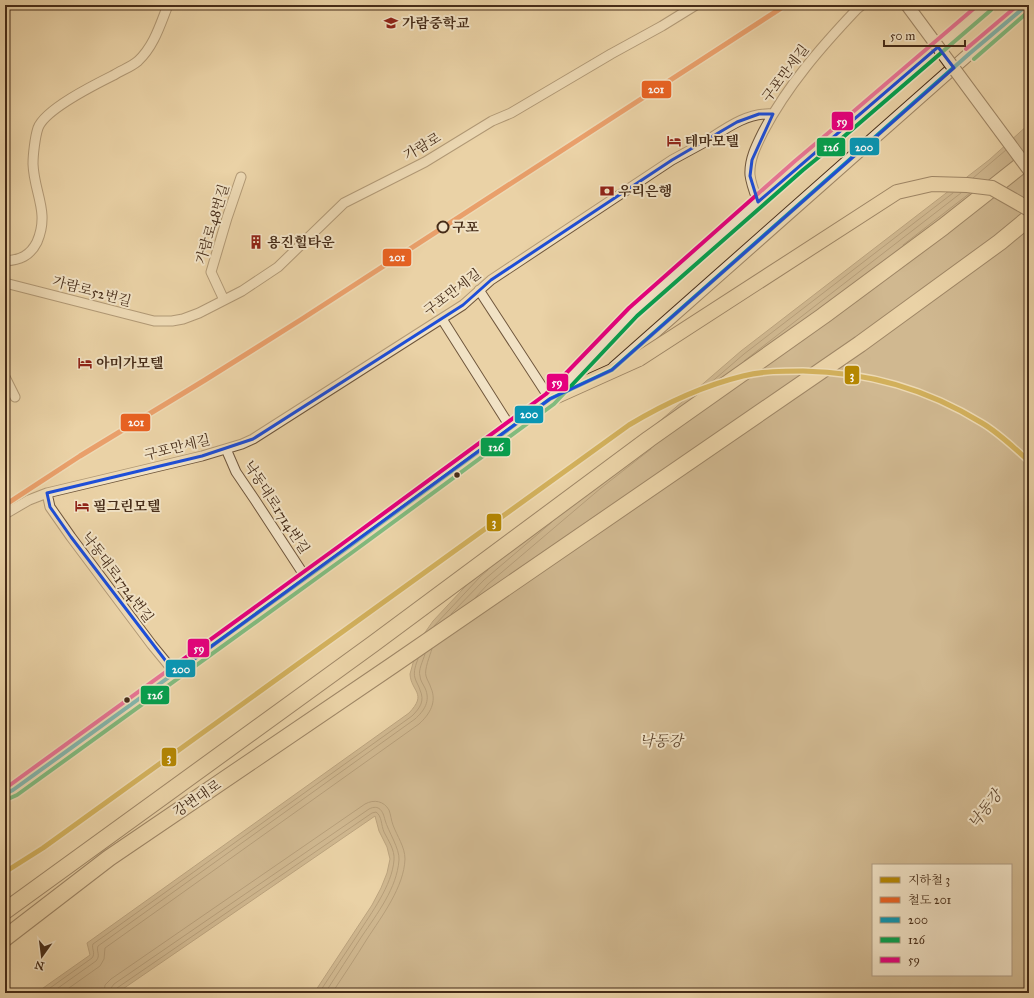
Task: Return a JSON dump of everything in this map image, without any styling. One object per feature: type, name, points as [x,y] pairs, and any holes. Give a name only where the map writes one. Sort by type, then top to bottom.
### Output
[{"type":"highway","name":"강변대로","points":[[5,911],[373,644],[649,439],[823,316],[924,241],[1029,159]]},
{"type":"highway","name":"강변대로","points":[[5,938],[109,858],[860,344],[1000,242],[1029,218]]},
{"type":"main road","points":[[908,5],[1029,170]]},
{"type":"main road","points":[[5,794],[13,790],[175,673],[550,399],[633,312],[799,165],[987,5]]},
{"type":"main road","points":[[550,399],[612,370],[969,54],[1027,5]]},
{"type":"main road","points":[[550,399],[639,359],[897,192],[932,184],[967,185],[992,188],[1029,209]]},
{"type":"street","points":[[5,261],[18,259],[33,250],[40,233],[42,219],[33,165],[38,128],[40,124],[52,110],[139,60],[155,37],[168,5]]},
{"type":"street","name":"가람로","points":[[172,321],[198,313],[242,291],[278,267],[344,204],[425,162],[492,121],[511,113],[696,5]]},
{"type":"street","name":"구포만세길","points":[[5,514],[29,500],[47,493],[202,456],[253,439],[265,432],[463,305],[491,280],[672,160],[737,122],[759,114],[773,114],[803,70],[824,45],[862,5]]},
{"type":"street","points":[[758,202],[750,176],[752,160],[755,148],[773,114]]},
{"type":"street","name":"가람로48번길","points":[[224,300],[211,272],[241,177]]},
{"type":"street","name":"가람로52번길","points":[[5,283],[145,319],[162,322],[172,321]]},
{"type":"street","points":[[479,290],[550,399]]},
{"type":"street","points":[[442,319],[511,428]]},
{"type":"street","points":[[5,377],[15,397]]},
{"type":"street","name":"낙동대로1714번길","points":[[226,449],[236,472],[306,578]]},
{"type":"street","name":"낙동대로1724번길","points":[[47,493],[50,507],[71,537],[152,645],[175,673]]},
{"type":"highlighted area","points":[[938,47],[954,68],[612,370],[550,399],[175,673],[71,537],[50,507],[47,493],[202,456],[253,439],[463,305],[491,280],[672,160],[737,122],[759,114],[773,114],[752,160],[750,176],[758,202]]},
{"type":"water","name":"낙동강","points":[[1029,124],[1029,993],[314,993],[372,905],[387,873],[390,859],[375,816],[117,993],[36,993],[90,955],[87,943],[409,713],[415,706],[418,697],[410,674],[419,641],[433,621],[477,574],[632,445],[741,351],[989,160]]},
{"type":"metro line","name":"3","points":[[5,872],[43,848],[629,425],[698,390],[743,376],[773,372],[827,372],[874,379],[918,392],[961,411],[994,431],[1029,461]]},
{"type":"rail line","name":"201","points":[[5,505],[80,456],[302,319],[786,5]]},
{"type":"transit line","name":"59","points":[[5,787],[10,785],[342,544],[546,394],[629,308],[795,161],[978,5]]},
{"type":"transit line","name":"59","points":[[966,49],[1018,5]]},
{"type":"transit line","name":"200","points":[[5,794],[13,790],[346,549],[550,399],[612,370],[969,54],[1027,5]]},
{"type":"transit line","name":"126","points":[[8,799],[17,795],[554,404],[637,316],[803,170],[991,10]]},
{"type":"transit line","name":"126","points":[[974,59],[1029,11]]},
{"type":"place","name":"가람중학교","points":[[391,23]]},
{"type":"place","name":"테마모텔","points":[[674,141]]},
{"type":"place","name":"우리은행","points":[[607,191]]},
{"type":"place","name":"구포","points":[[443,227]]},
{"type":"place","name":"용진힐타운","points":[[256,242]]},
{"type":"place","name":"아미가모텔","points":[[85,363]]},
{"type":"place","name":"필그린모텔","points":[[82,506]]}]
